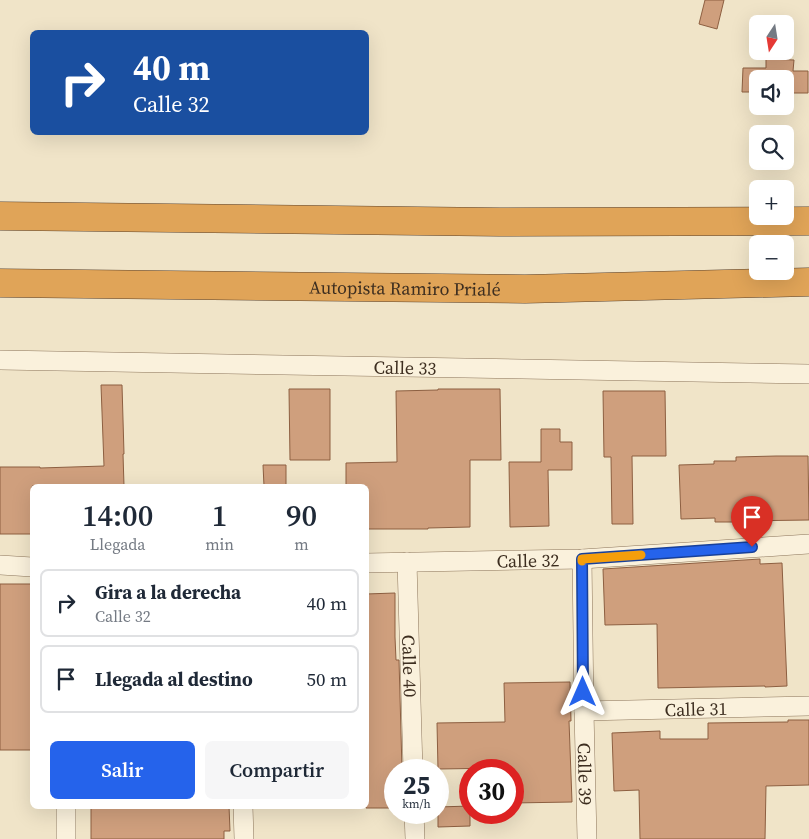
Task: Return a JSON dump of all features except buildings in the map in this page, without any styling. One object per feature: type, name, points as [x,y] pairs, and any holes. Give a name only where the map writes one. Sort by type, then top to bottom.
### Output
[{"type":"highway","points":[[0,216],[499,222],[809,221]]},
{"type":"highway","name":"Autopista Ramiro Prialé","points":[[0,283],[525,289],[809,282]]},
{"type":"street","name":"Calle 33","points":[[0,360],[809,374]]},
{"type":"street","name":"Calle 32","points":[[369,563],[582,559],[809,544]]},
{"type":"street","name":"Calle 39","points":[[582,559],[587,839]]},
{"type":"street","name":"Calle 40","points":[[407,562],[413,759]]},
{"type":"street","points":[[0,565],[30,567]]},
{"type":"street","name":"Calle 31","points":[[584,711],[809,706]]},
{"type":"street","points":[[66,809],[66,839]]},
{"type":"street","points":[[243,809],[244,839]]},
{"type":"street","points":[[414,824],[415,839]]},
{"type":"slow traffic","points":[[582,561],[582,559],[641,555]]},
{"type":"route","points":[[583,692],[582,559],[752,547]]}]
